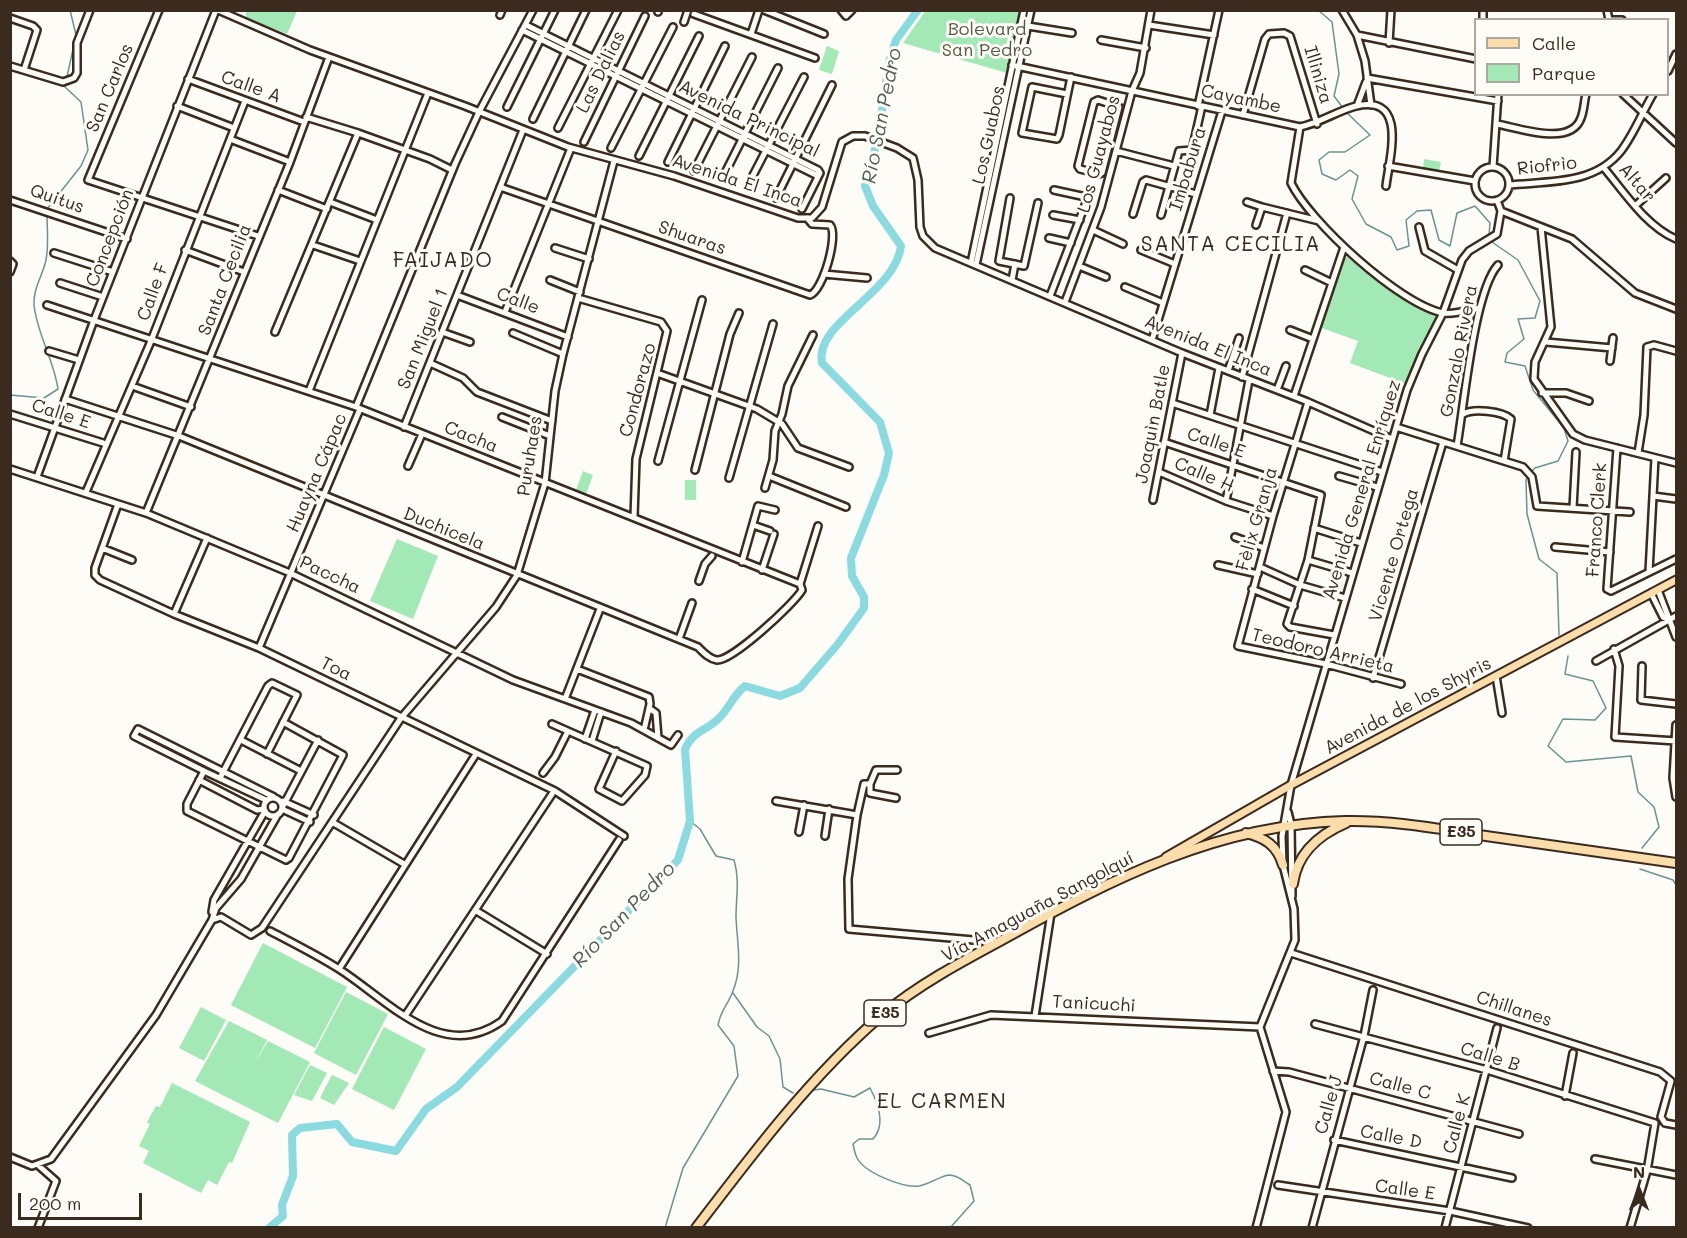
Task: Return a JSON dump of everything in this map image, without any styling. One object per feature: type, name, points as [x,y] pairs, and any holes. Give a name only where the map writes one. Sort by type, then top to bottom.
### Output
[{"type":"highway","name":"E35","points":[[1245,832],[1287,824],[1350,821],[1408,824],[1677,863]]},
{"type":"highway","points":[[1293,884],[1297,866],[1312,844],[1326,833],[1350,821]]},
{"type":"highway","name":"Vía Amaguaña Sangolquí","points":[[696,1227],[799,1099],[851,1044],[884,1014],[914,992],[1051,913],[1156,863],[1245,832]]},
{"type":"highway","points":[[1245,832],[1268,841],[1276,849],[1283,865]]},
{"type":"main road","name":"Avenida de los Shyris","points":[[1156,863],[1291,785],[1677,580]]},
{"type":"street","points":[[10,66],[65,82],[77,73],[77,44],[90,10]]},
{"type":"street","name":"San Carlos","points":[[141,200],[90,182],[88,178],[159,10]]},
{"type":"street","name":"Avenida El Inca","points":[[217,10],[329,57],[570,148],[674,176],[798,218],[812,218],[822,207],[842,142],[858,136],[872,138],[910,155],[917,166],[923,236],[935,248],[1182,353],[1294,396],[1392,439]]},
{"type":"street","name":"Concepción","points":[[37,477],[94,320],[217,10]]},
{"type":"street","name":"Huayna Cápac","points":[[259,648],[324,496],[452,170],[479,112],[533,10]]},
{"type":"street","points":[[507,107],[555,10]]},
{"type":"street","points":[[533,119],[586,10]]},
{"type":"street","points":[[558,129],[618,10]]},
{"type":"street","points":[[751,34],[759,10]]},
{"type":"street","points":[[764,10],[824,34]]},
{"type":"street","points":[[840,11],[846,16],[852,10]]},
{"type":"street","name":"Los Guabos","points":[[974,264],[1016,66],[1024,10]]},
{"type":"street","name":"Los Guabos","points":[[1016,66],[1031,10]]},
{"type":"street","name":"Los Guayabos","points":[[1065,302],[1093,230],[1146,48],[1151,10]]},
{"type":"street","points":[[1161,216],[1179,151],[1192,150],[1207,55],[1219,10]]},
{"type":"street","points":[[1342,10],[1357,35],[1365,61],[1371,105],[1381,109],[1392,121],[1393,139],[1386,186]]},
{"type":"street","points":[[1389,43],[1391,10]]},
{"type":"street","points":[[684,21],[691,12],[815,58]]},
{"type":"street","name":"Las Dalias","points":[[584,142],[645,16]]},
{"type":"street","points":[[10,18],[33,26],[37,30],[24,70]]},
{"type":"street","points":[[1149,25],[1214,35]]},
{"type":"street","points":[[1028,26],[1072,33]]},
{"type":"street","points":[[611,148],[673,27]]},
{"type":"street","name":"Avenida Principal","points":[[524,28],[719,124],[818,176],[802,209]]},
{"type":"street","name":"Illiniza","points":[[1243,115],[1264,39],[1269,34],[1284,33],[1290,36],[1317,124]]},
{"type":"street","points":[[1357,35],[1474,59]]},
{"type":"street","points":[[639,156],[699,36]]},
{"type":"street","points":[[1101,40],[1146,48]]},
{"type":"street","points":[[668,162],[725,46]]},
{"type":"street","points":[[1671,66],[1677,54]]},
{"type":"street","name":"Santa Cecilia","points":[[146,513],[290,162],[329,57]]},
{"type":"street","points":[[694,171],[752,57]]},
{"type":"street","name":"Cayambe","points":[[1016,66],[1300,127],[1317,124],[1355,107],[1371,105]]},
{"type":"street","points":[[722,179],[778,68]]},
{"type":"street","points":[[747,187],[804,77]]},
{"type":"street","points":[[1067,94],[1032,87],[1022,133],[1057,139],[1071,77]]},
{"type":"street","points":[[1367,78],[1474,94]]},
{"type":"street","points":[[1355,107],[1367,78]]},
{"type":"street","name":"Calle A","points":[[188,79],[244,101],[358,133],[430,159],[452,170]]},
{"type":"street","points":[[776,198],[832,85]]},
{"type":"street","points":[[309,391],[428,93]]},
{"type":"street","points":[[1497,124],[1556,135],[1566,133],[1581,118],[1586,96]]},
{"type":"street","points":[[1625,96],[1677,143]]},
{"type":"street","name":"Riofrìo","points":[[1509,185],[1587,177],[1604,168],[1622,150],[1652,96]]},
{"type":"street","points":[[1493,167],[1498,98]]},
{"type":"street","name":"Calle F","points":[[86,492],[151,341],[244,101]]},
{"type":"street","points":[[1096,101],[1119,107],[1110,142],[1101,174],[1078,168],[1096,101]]},
{"type":"street","points":[[177,106],[234,128]]},
{"type":"street","name":"Imbabura","points":[[1152,340],[1222,111]]},
{"type":"street","points":[[1300,127],[1292,183],[1344,248],[1384,282],[1443,313],[1479,308]]},
{"type":"street","name":"San Miguel 1","points":[[404,427],[523,129]]},
{"type":"street","points":[[275,333],[358,133]]},
{"type":"street","points":[[230,139],[290,162]]},
{"type":"street","points":[[1110,142],[1118,144]]},
{"type":"street","points":[[505,312],[570,148]]},
{"type":"street","points":[[1116,151],[1174,166]]},
{"type":"street","name":"Puruhaes","points":[[212,920],[221,917],[251,934],[258,931],[401,718],[454,653],[496,607],[518,575],[545,483],[563,354],[614,161]]},
{"type":"street","points":[[1388,166],[1475,181]]},
{"type":"street","points":[[1493,167],[1507,175],[1509,185],[1506,195],[1497,200],[1483,198],[1477,191],[1475,181],[1480,172],[1493,167]]},
{"type":"street","name":"Altar","points":[[1604,168],[1635,206],[1662,232],[1677,239]]},
{"type":"street","points":[[1635,206],[1666,178]]},
{"type":"street","points":[[1133,214],[1145,180],[1196,194]]},
{"type":"street","name":"Shuaras","points":[[500,187],[807,294],[818,291],[834,234],[830,225],[812,224],[807,218]]},
{"type":"street","points":[[278,190],[327,209]]},
{"type":"street","points":[[1050,296],[1087,198],[1054,190]]},
{"type":"street","points":[[1010,198],[999,260],[1012,264],[1026,264],[1038,203]]},
{"type":"street","name":"Quitus","points":[[10,200],[127,239]]},
{"type":"street","points":[[141,200],[258,236]]},
{"type":"street","points":[[1497,200],[1501,211],[1541,226],[1581,245],[1635,293],[1675,309],[1677,300]]},
{"type":"street","points":[[330,202],[377,220]]},
{"type":"street","points":[[1247,202],[1321,222]]},
{"type":"street","points":[[1256,225],[1262,207]]},
{"type":"street","name":"Avenida General Enríquez","points":[[1260,1027],[1291,953],[1296,935],[1292,901],[1283,865],[1291,785],[1344,598],[1392,439],[1422,354],[1443,313],[1466,254],[1494,237],[1499,228],[1501,211]]},
{"type":"street","points":[[1242,377],[1287,213]]},
{"type":"street","points":[[1053,214],[1080,220]]},
{"type":"street","points":[[1541,226],[1551,327],[1533,369],[1534,379],[1542,393],[1573,434],[1677,463]]},
{"type":"street","points":[[1419,227],[1425,251],[1458,270]]},
{"type":"street","points":[[1093,230],[1123,244]]},
{"type":"street","points":[[1049,238],[1071,243]]},
{"type":"street","points":[[313,245],[360,261]]},
{"type":"street","points":[[555,248],[589,260]]},
{"type":"street","points":[[1294,396],[1344,248]]},
{"type":"street","points":[[185,250],[244,272]]},
{"type":"street","points":[[1141,250],[1175,264]]},
{"type":"street","points":[[54,253],[113,272]]},
{"type":"street","points":[[10,261],[13,266],[10,272]]},
{"type":"street","points":[[1009,279],[1012,264]]},
{"type":"street","name":"Gonzalo Rivera","points":[[1457,446],[1479,308],[1488,278],[1498,265]]},
{"type":"street","points":[[1079,266],[1106,277]]},
{"type":"street","points":[[1305,270],[1332,283]]},
{"type":"street","points":[[824,274],[867,279]]},
{"type":"street","points":[[550,280],[579,295]]},
{"type":"street","points":[[60,283],[103,297]]},
{"type":"street","points":[[1125,286],[1163,303]]},
{"type":"street","name":"Calle","points":[[457,295],[568,337]]},
{"type":"street","name":"Condorazo","points":[[579,295],[664,324],[668,334],[635,464],[634,517]]},
{"type":"street","points":[[658,461],[702,300]]},
{"type":"street","name":"Cacha","points":[[47,305],[358,408],[634,517],[713,554],[742,562],[800,584]]},
{"type":"street","points":[[694,470],[730,334],[739,313]]},
{"type":"street","points":[[729,478],[741,445],[748,405],[773,324]]},
{"type":"street","points":[[1290,330],[1313,339]]},
{"type":"street","points":[[442,332],[470,342]]},
{"type":"street","points":[[513,333],[563,354]]},
{"type":"street","points":[[765,488],[778,420],[782,414],[792,376],[813,335]]},
{"type":"street","points":[[1228,371],[1239,338]]},
{"type":"street","points":[[1610,361],[1613,338]]},
{"type":"street","points":[[1546,342],[1612,348]]},
{"type":"street","points":[[1638,453],[1644,414],[1647,347],[1654,345],[1677,351]]},
{"type":"street","points":[[49,351],[79,360]]},
{"type":"street","name":"Joaquìn Batle","points":[[1153,500],[1182,353]]},
{"type":"street","points":[[430,363],[463,378],[477,392],[552,421]]},
{"type":"street","points":[[1277,390],[1286,366]]},
{"type":"street","points":[[1210,415],[1219,368]]},
{"type":"street","points":[[657,373],[748,405],[778,420],[798,448],[849,467]]},
{"type":"street","points":[[1226,501],[1249,380]]},
{"type":"street","points":[[132,386],[191,407]]},
{"type":"street","points":[[1542,393],[1566,393],[1589,401]]},
{"type":"street","name":"Duchicela","points":[[65,399],[179,436],[600,609],[679,639],[698,647],[712,659],[723,659],[729,656],[802,592],[800,584]]},
{"type":"street","name":"Fèlix Granja","points":[[1238,646],[1294,442],[1308,402]]},
{"type":"street","points":[[1172,403],[1382,472]]},
{"type":"street","points":[[1462,414],[1470,410],[1505,414],[1511,418],[1504,461]]},
{"type":"street","name":"Calle E","points":[[10,414],[103,444]]},
{"type":"street","points":[[502,417],[550,436]]},
{"type":"street","points":[[1396,427],[1520,466],[1532,477],[1535,505],[1630,512]]},
{"type":"street","points":[[408,466],[422,434]]},
{"type":"street","name":"Calle E","points":[[1164,442],[1318,493],[1322,499],[1314,528]]},
{"type":"street","name":"Vicente Ortega","points":[[1373,678],[1443,442]]},
{"type":"street","name":"Franco Clerk","points":[[1617,448],[1607,587],[1611,591],[1649,572]]},
{"type":"street","points":[[1573,508],[1576,452]]},
{"type":"street","points":[[1655,458],[1649,572],[1677,559]]},
{"type":"street","name":"Paccha","points":[[10,470],[86,492],[207,538],[290,573],[513,680],[631,723],[658,738]]},
{"type":"street","name":"Calle H","points":[[1159,472],[1226,501],[1273,516]]},
{"type":"street","points":[[769,476],[846,507]]},
{"type":"street","points":[[1339,476],[1377,487]]},
{"type":"street","points":[[1653,496],[1677,499]]},
{"type":"street","name":"Toa","points":[[118,504],[102,548],[95,576],[174,614],[259,648],[555,791],[621,838],[547,954]]},
{"type":"street","points":[[742,562],[758,506],[775,510]]},
{"type":"street","points":[[753,525],[772,532],[762,570]]},
{"type":"street","points":[[800,584],[818,526]]},
{"type":"street","points":[[1334,635],[1290,627],[1287,624],[1308,560],[1314,528],[1361,543]]},
{"type":"street","points":[[1235,537],[1264,548]]},
{"type":"street","points":[[174,614],[207,538]]},
{"type":"street","points":[[1555,547],[1610,552]]},
{"type":"street","points":[[102,548],[132,560]]},
{"type":"street","points":[[699,580],[705,564],[713,554]]},
{"type":"street","points":[[1308,560],[1352,573]]},
{"type":"street","points":[[1218,565],[1258,570],[1344,598]]},
{"type":"street","points":[[1252,589],[1294,606]]},
{"type":"street","points":[[1654,591],[1663,617],[1669,620],[1677,637]]},
{"type":"street","points":[[679,639],[692,603]]},
{"type":"street","points":[[565,699],[600,609]]},
{"type":"street","points":[[1596,661],[1677,616]]},
{"type":"street","name":"Teodoro Arrieta","points":[[1238,646],[1326,663],[1401,684]]},
{"type":"street","points":[[1614,649],[1618,666],[1614,736],[1618,739],[1676,741]]},
{"type":"street","points":[[1642,666],[1641,700],[1677,704]]},
{"type":"street","points":[[578,669],[649,697],[644,730]]},
{"type":"street","points":[[1496,676],[1502,713]]},
{"type":"street","points":[[220,778],[268,686],[272,683],[297,694],[267,754]]},
{"type":"street","points":[[649,708],[657,713],[658,738],[671,745],[678,735]]},
{"type":"street","points":[[585,739],[598,711]]},
{"type":"street","points":[[592,741],[598,711]]},
{"type":"street","points":[[204,771],[185,809],[288,860],[314,815],[343,755],[283,722]]},
{"type":"street","points":[[552,724],[616,751],[646,765],[648,769],[622,801],[599,789],[616,751]]},
{"type":"street","points":[[1677,725],[1673,778],[1677,797]]},
{"type":"street","points":[[280,800],[267,800],[134,736],[138,729],[314,815]]},
{"type":"street","points":[[543,773],[555,757],[568,731]]},
{"type":"street","points":[[241,740],[301,771]]},
{"type":"street","points":[[39,1166],[51,1160],[156,1015],[212,920],[216,908],[241,879],[260,848],[281,811],[280,800],[301,771],[318,740]]},
{"type":"street","points":[[339,969],[476,754]]},
{"type":"street","points":[[195,766],[199,759]]},
{"type":"street","points":[[896,798],[870,793],[870,784],[876,770],[897,770]]},
{"type":"street","points":[[199,780],[257,810],[264,810],[271,816],[281,811],[310,822]]},
{"type":"street","points":[[870,784],[864,784],[857,815],[848,879],[849,929],[998,942]]},
{"type":"street","points":[[229,796],[235,785]]},
{"type":"street","points":[[405,1016],[552,794]]},
{"type":"street","points":[[212,920],[214,900],[264,810],[267,800]]},
{"type":"street","points":[[776,801],[857,815]]},
{"type":"street","points":[[800,832],[804,805]]},
{"type":"street","points":[[825,836],[829,809]]},
{"type":"street","points":[[332,822],[404,864]]},
{"type":"street","name":"Avenida General Enríquez","points":[[1287,824],[1293,884],[1292,901]]},
{"type":"street","points":[[230,871],[241,879]]},
{"type":"street","points":[[270,930],[339,969],[405,1016],[443,1035],[465,1037],[490,1029],[502,1021],[547,954],[475,910]]},
{"type":"street","points":[[1035,1016],[1051,913]]},
{"type":"street","name":"Chillanes","points":[[1291,953],[1660,1072],[1671,1081],[1660,1117],[1665,1123],[1677,1125]]},
{"type":"street","name":"Calle J","points":[[1312,1227],[1364,1036],[1373,990]]},
{"type":"street","name":"Tanicuchi","points":[[929,1033],[985,1016],[1035,1016],[1260,1027]]},
{"type":"street","name":"Calle B","points":[[1315,1024],[1487,1070],[1655,1123],[1656,1132],[1647,1171]]},
{"type":"street","points":[[1256,1227],[1286,1112],[1260,1027]]},
{"type":"street","name":"Calle K","points":[[1445,1227],[1497,1028]]},
{"type":"street","points":[[1565,1095],[1573,1053]]},
{"type":"street","name":"Calle C","points":[[1273,1071],[1289,1072],[1519,1134]]},
{"type":"street","name":"Calle D","points":[[1334,1140],[1512,1178]]},
{"type":"street","points":[[10,1157],[24,1164],[39,1166],[56,1181],[38,1227]]},
{"type":"street","points":[[1595,1159],[1647,1171],[1677,1175]]},
{"type":"street","points":[[1630,1227],[1647,1171]]},
{"type":"street","name":"Calle E","points":[[1278,1185],[1449,1211],[1528,1227]]},
{"type":"green space","points":[[246,10],[297,11],[287,34],[246,18]]},
{"type":"green space","name":"Bolevard San Pedro","points":[[926,10],[1021,11],[1007,73],[903,43]]},
{"type":"green space","points":[[827,46],[839,51],[832,74],[819,70]]},
{"type":"green space","points":[[1424,159],[1441,162],[1439,171],[1423,169]]},
{"type":"green space","points":[[1347,257],[1381,285],[1439,314],[1406,384],[1350,363],[1358,341],[1319,327],[1341,261]]},
{"type":"green space","points":[[583,471],[593,475],[586,494],[576,490]]},
{"type":"green space","points":[[685,480],[696,480],[696,500],[685,500]]},
{"type":"green space","points":[[397,539],[438,556],[413,619],[370,601]]},
{"type":"green space","points":[[263,943],[347,987],[315,1048],[231,1005]]},
{"type":"green space","points":[[346,992],[388,1014],[356,1075],[314,1053]]},
{"type":"green space","points":[[201,1007],[226,1020],[204,1061],[179,1048]]},
{"type":"green space","points":[[229,1021],[267,1040],[256,1061],[268,1041],[310,1062],[278,1123],[195,1081]]},
{"type":"green space","points":[[384,1027],[426,1049],[394,1110],[352,1089]]},
{"type":"green space","points":[[310,1065],[327,1073],[312,1101],[294,1095]]},
{"type":"green space","points":[[332,1075],[349,1083],[334,1105],[320,1098]]},
{"type":"green space","points":[[172,1083],[250,1122],[232,1163],[229,1162],[217,1185],[208,1180],[201,1193],[143,1163],[149,1151],[139,1146],[150,1124],[147,1122],[156,1106],[160,1107]]},
{"type":"waterway","points":[[67,77],[76,35],[70,10]]},
{"type":"waterway","name":"Río San Pedro","points":[[269,1228],[283,1216],[282,1205],[293,1176],[292,1135],[300,1128],[337,1124],[352,1142],[396,1151],[426,1109],[457,1087],[678,860],[690,821],[685,749],[692,738],[721,716],[745,686],[780,696],[800,688],[838,644],[864,608],[864,597],[852,576],[851,558],[884,475],[889,453],[880,422],[822,363],[823,348],[830,334],[885,279],[896,263],[901,246],[873,206],[865,186],[878,138],[889,62],[896,40],[918,10]]},
{"type":"waterway","points":[[1318,10],[1332,22],[1339,74],[1334,96],[1343,108]]},
{"type":"waterway","points":[[47,209],[81,166],[88,150],[81,102],[65,87],[66,82]]},
{"type":"waterway","points":[[1346,112],[1370,135],[1345,152],[1329,152],[1319,160],[1322,174],[1336,180],[1350,170],[1358,176],[1352,199],[1366,224],[1391,237],[1397,250],[1409,246],[1406,220],[1417,211],[1431,210],[1439,240],[1450,246],[1457,213],[1475,206],[1490,223],[1489,236]]},
{"type":"waterway","points":[[10,395],[44,398],[58,389],[38,326],[34,305],[35,293],[47,255],[47,214]]},
{"type":"waterway","points":[[1489,240],[1518,260],[1540,301],[1535,318],[1518,319],[1524,339],[1507,353],[1505,362],[1525,366],[1533,390],[1564,428],[1568,441],[1558,461],[1535,468],[1531,472]]},
{"type":"waterway","points":[[1528,476],[1526,480],[1527,514],[1539,559],[1557,573],[1559,635]]},
{"type":"waterway","points":[[1568,656],[1565,674],[1593,681],[1606,708],[1595,720],[1563,719],[1548,746],[1566,762],[1631,756],[1638,792],[1654,807],[1659,827],[1642,848]]},
{"type":"waterway","points":[[665,1228],[683,1168],[738,1076],[734,1046],[718,1025],[738,973],[736,867],[734,860],[716,856],[700,829],[690,821]]},
{"type":"waterway","points":[[1640,869],[1673,880],[1676,885]]},
{"type":"waterway","points":[[733,993],[757,1027],[769,1036],[780,1059],[783,1087],[793,1093]]},
{"type":"waterway","points":[[814,1090],[821,1089],[854,1097],[870,1088],[878,1107],[879,1127],[873,1139],[859,1139],[853,1144],[861,1164],[876,1174],[894,1182],[912,1186],[923,1185],[952,1175],[970,1185],[974,1201],[950,1228]]},
{"type":"district","name":"SANTA CECILIA","points":[[1231,245]]},
{"type":"district","name":"FAIJADO","points":[[443,261]]},
{"type":"district","name":"EL CARMEN","points":[[942,1102]]}]
